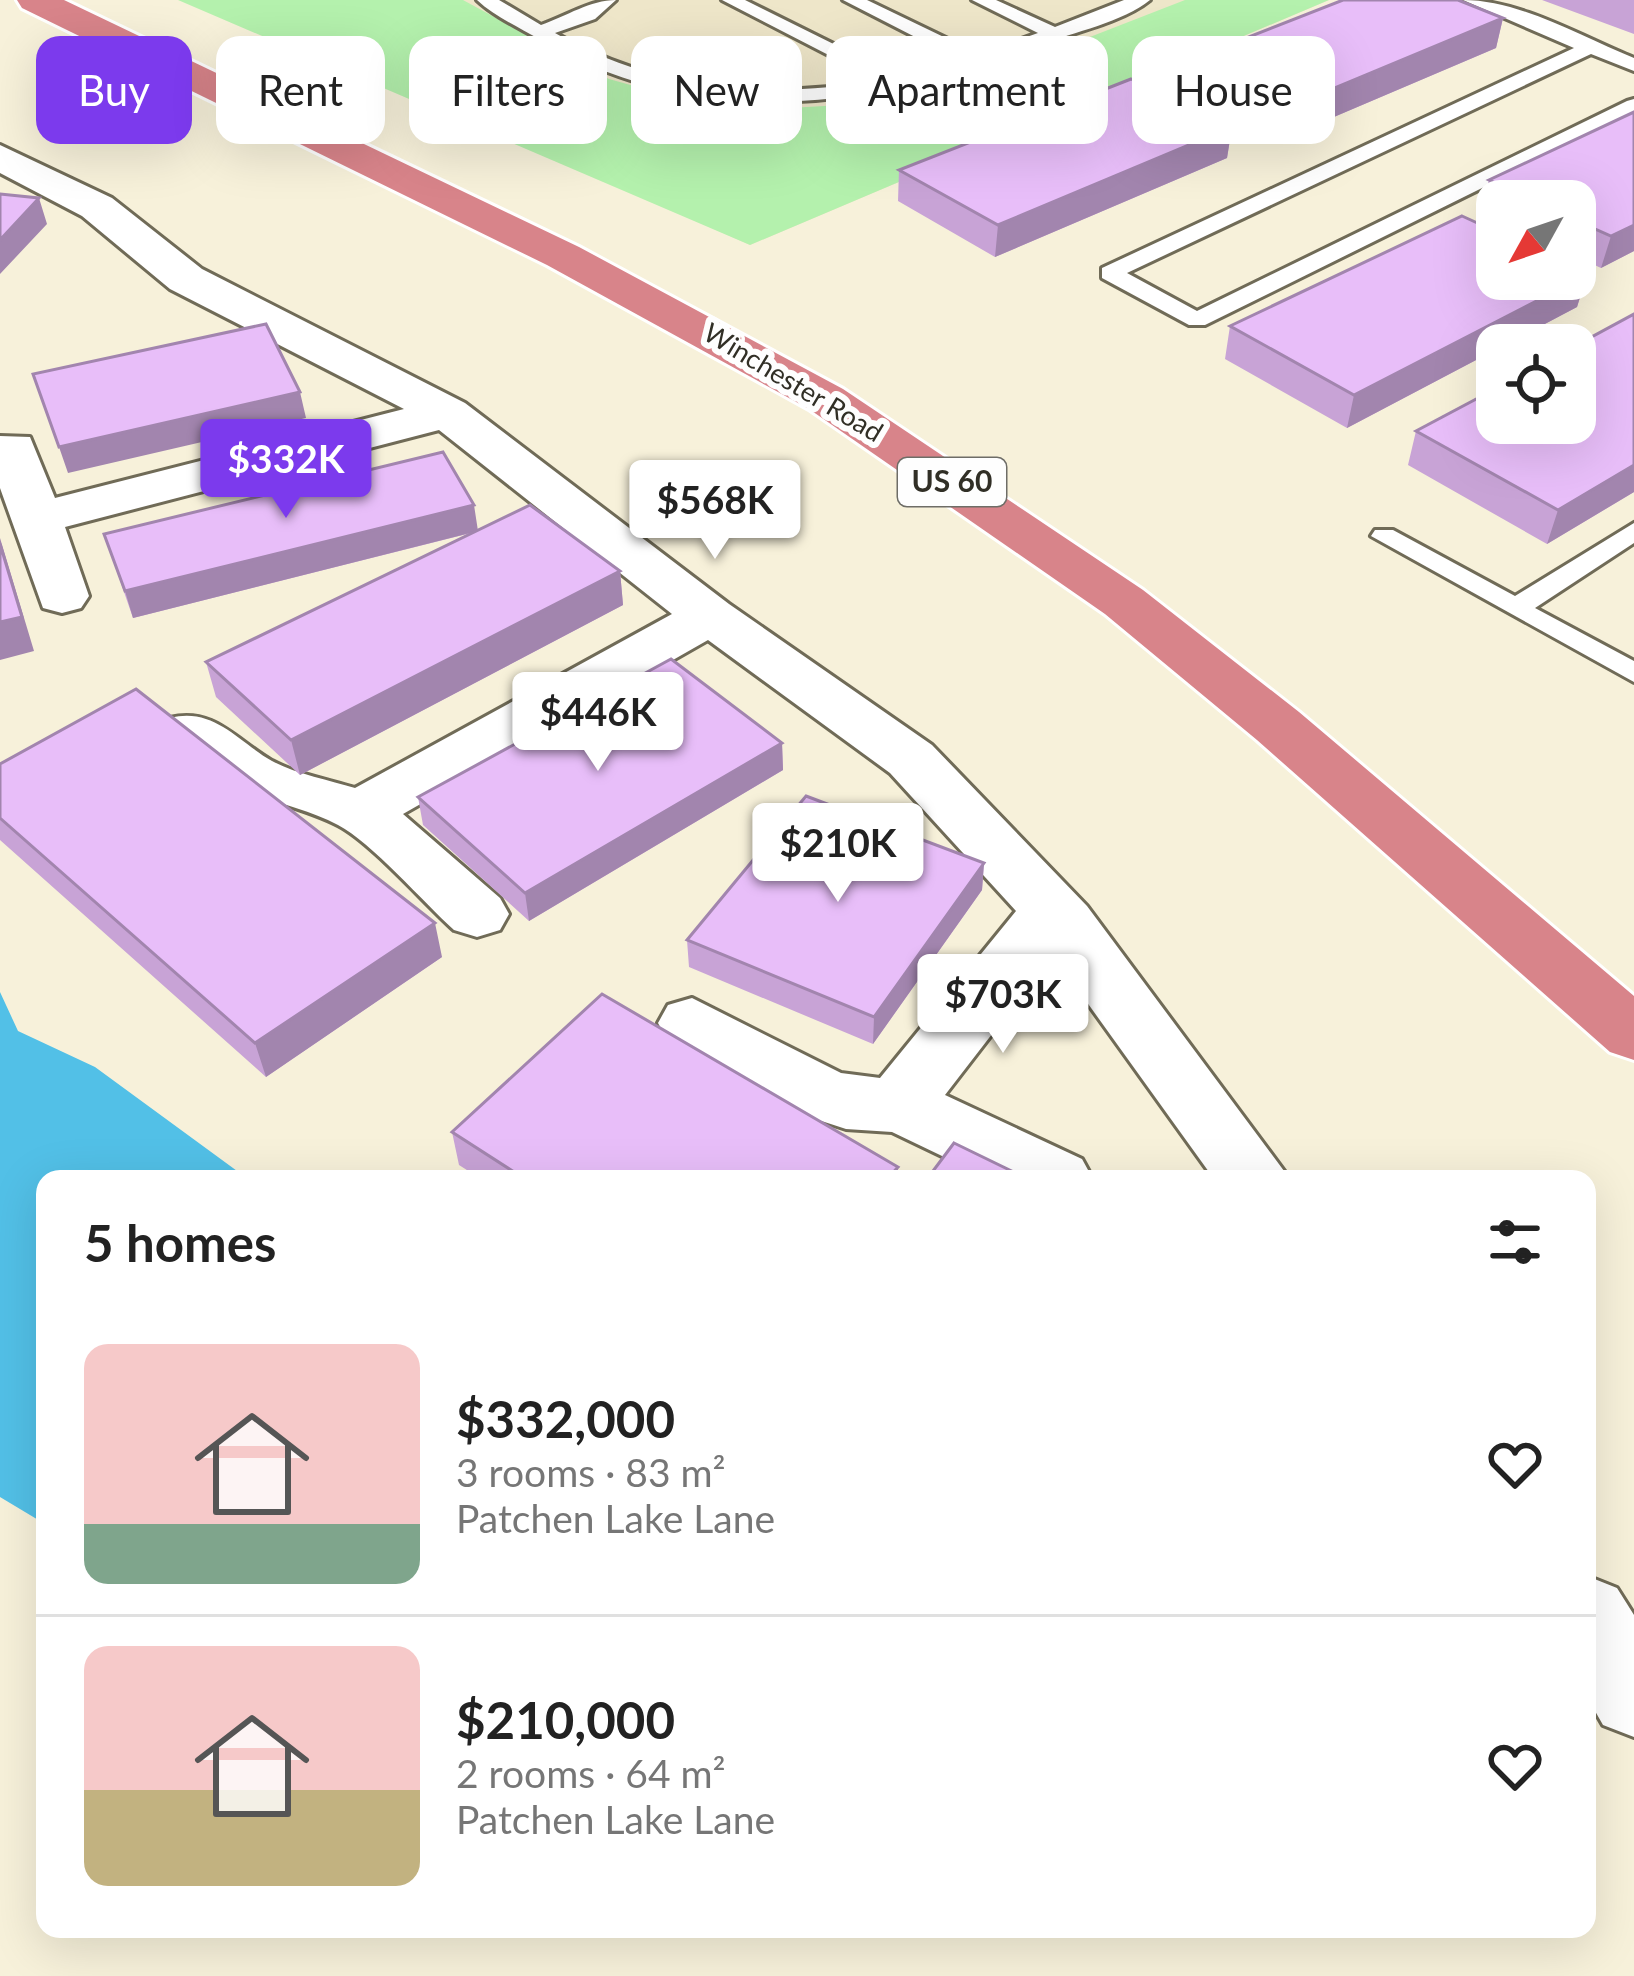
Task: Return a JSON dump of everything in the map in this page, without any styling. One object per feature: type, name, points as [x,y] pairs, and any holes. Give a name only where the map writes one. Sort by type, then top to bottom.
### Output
[{"type":"highway","name":"Winchester Road","points":[[35,0],[563,256],[826,399],[1124,602],[1278,726],[1634,1034]]},
{"type":"street","points":[[13,171],[97,207],[187,279],[448,413],[710,616],[911,759],[1053,909],[1247,1170]]},
{"type":"street","points":[[39,518],[448,413]]},
{"type":"street","points":[[12,448],[62,596]]},
{"type":"street","points":[[361,811],[710,616]]},
{"type":"street","points":[[191,732],[254,777],[361,811],[477,914]]},
{"type":"street","points":[[899,1104],[1053,909]]},
{"type":"street","points":[[692,1023],[823,1094],[869,1110],[899,1104],[1039,1170]]},
{"type":"street","points":[[1596,1631],[1634,1695]]},
{"type":"lane","points":[[486,0],[620,72],[697,92],[826,96]]},
{"type":"lane","points":[[541,31],[588,15],[608,0]]},
{"type":"lane","points":[[731,0],[826,47]]},
{"type":"lane","points":[[853,0],[927,36]]},
{"type":"lane","points":[[981,0],[1054,33]]},
{"type":"lane","points":[[1046,36],[1111,4],[1141,0]]},
{"type":"lane","points":[[1472,0],[1634,65]]},
{"type":"lane","points":[[1591,47],[1110,273],[1197,320],[1634,105]]},
{"type":"lane","points":[[1516,608],[1634,532]]},
{"type":"lane","points":[[1384,536],[1634,673]]},
{"type":"shaded area","points":[[201,0],[1329,0],[1244,36],[1132,36],[1132,83],[1108,94],[1108,36],[826,36],[826,144],[989,144],[750,245],[524,144],[607,144],[607,36],[409,36],[409,93],[385,82],[385,36],[282,36]]},
{"type":"green space","points":[[178,0],[463,0],[530,36],[409,36],[409,99],[385,89],[385,36],[262,36]]},
{"type":"green space","points":[[1185,0],[1329,0],[1244,36],[1132,36],[1132,83],[1108,94],[1108,36],[1092,36]]},
{"type":"green space","points":[[607,78],[631,85],[631,144],[802,144],[802,107],[826,106],[826,144],[989,144],[750,245],[514,144],[607,144]]},
{"type":"water","points":[[0,992],[18,1031],[95,1067],[236,1170],[36,1170],[36,1519],[0,1497]]},
{"type":"building","points":[[1343,0],[1458,0],[1503,18],[1335,88],[1335,36],[1251,36]]},
{"type":"building","points":[[1132,79],[1132,144],[1191,144],[998,225],[899,170],[965,144],[1108,144],[1108,88]]},
{"type":"building","points":[[1634,112],[1634,225],[1611,236],[1596,229],[1596,180],[1489,180]]},
{"type":"building","points":[[0,194],[39,198],[0,240]]},
{"type":"building","points":[[1462,216],[1476,222],[1476,300],[1538,300],[1492,324],[1476,324],[1476,332],[1354,395],[1230,326]]},
{"type":"building","points":[[1634,314],[1634,465],[1558,510],[1416,431],[1476,399],[1476,444],[1596,444],[1596,335]]},
{"type":"building","points":[[266,324],[300,392],[59,447],[33,374]]},
{"type":"building","points":[[443,452],[474,505],[125,591],[104,534]]},
{"type":"building","points":[[530,505],[620,571],[291,740],[206,662]]},
{"type":"building","points":[[0,544],[22,617],[0,622]]},
{"type":"building","points":[[671,659],[782,743],[525,893],[418,797]]},
{"type":"building","points":[[136,689],[435,923],[255,1043],[0,818],[0,764]]},
{"type":"building","points":[[806,796],[984,863],[874,1017],[687,940]]},
{"type":"building","points":[[602,994],[898,1167],[511,1170],[452,1132]]},
{"type":"building","points":[[954,1143],[1010,1170],[934,1170]]}]
